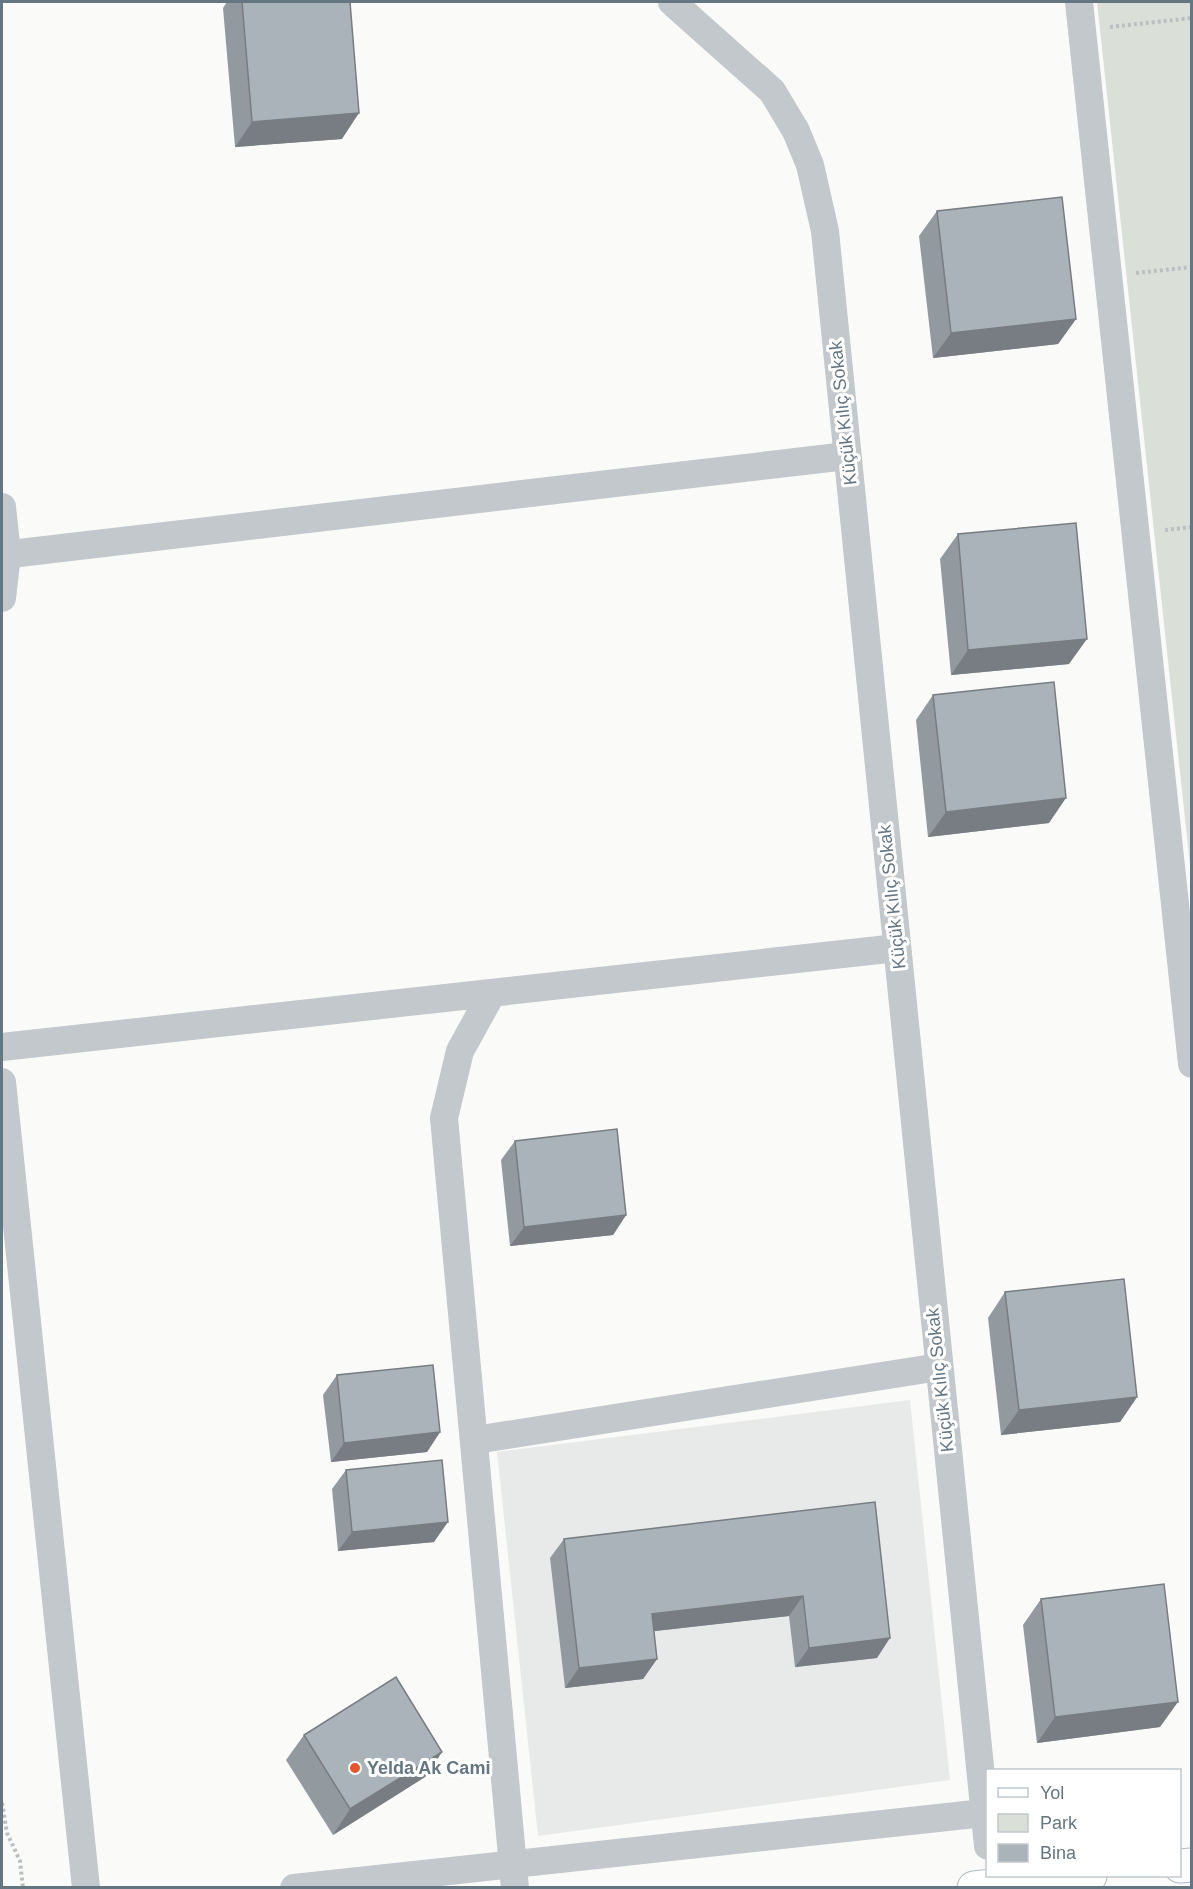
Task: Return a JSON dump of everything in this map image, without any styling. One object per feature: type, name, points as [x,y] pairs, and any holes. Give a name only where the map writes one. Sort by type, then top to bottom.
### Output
[{"type":"street","name":"Küçük Kılıç Sokak","points":[[672,2],[772,91],[796,131],[810,165],[825,231],[986,1835]]},
{"type":"street","points":[[1079,2],[1191,1064]]},
{"type":"street","points":[[4,554],[847,456]]},
{"type":"street","points":[[2,507],[4,554],[2,598]]},
{"type":"street","points":[[2,1047],[897,948]]},
{"type":"street","points":[[492,993],[460,1051],[444,1118],[514,1875]]},
{"type":"street","points":[[2,1082],[86,1887]]},
{"type":"street","points":[[475,1440],[939,1367]]},
{"type":"street","points":[[294,1887],[514,1875],[984,1813]]},
{"type":"street","points":[[987,1884],[1067,1877]]},
{"type":"path","points":[[1082,30],[1191,18]]},
{"type":"path","points":[[1108,276],[1191,267]]},
{"type":"path","points":[[1164,530],[1191,527]]},
{"type":"path","points":[[2,1803],[7,1833],[20,1861],[23,1887]]},
{"type":"shaded area","points":[[910,1400],[950,1780],[538,1836],[497,1452]]},
{"type":"green space","points":[[1097,2],[1191,2],[1191,874]]},
{"type":"building","points":[[242,2],[350,2],[359,113],[252,122]]},
{"type":"building","points":[[1062,197],[1076,319],[951,333],[937,211]]},
{"type":"building","points":[[1076,523],[1087,639],[968,650],[958,534]]},
{"type":"building","points":[[1054,682],[1066,798],[946,812],[933,695]]},
{"type":"building","points":[[617,1129],[626,1215],[524,1227],[515,1141]]},
{"type":"building","points":[[1124,1279],[1137,1397],[1019,1410],[1005,1292]]},
{"type":"building","points":[[433,1365],[440,1432],[344,1443],[337,1375]]},
{"type":"building","points":[[442,1460],[448,1522],[352,1532],[346,1470]]},
{"type":"building","points":[[875,1502],[890,1638],[809,1648],[803,1596],[652,1614],[657,1659],[579,1668],[564,1539]]},
{"type":"building","points":[[1164,1584],[1178,1702],[1055,1717],[1041,1599]]},
{"type":"building","name":"Yelda Ak Cami","points":[[396,1677],[442,1752],[350,1809],[304,1735]]},
{"type":"place","name":"Yelda Ak Cami","points":[[355,1768]]}]
